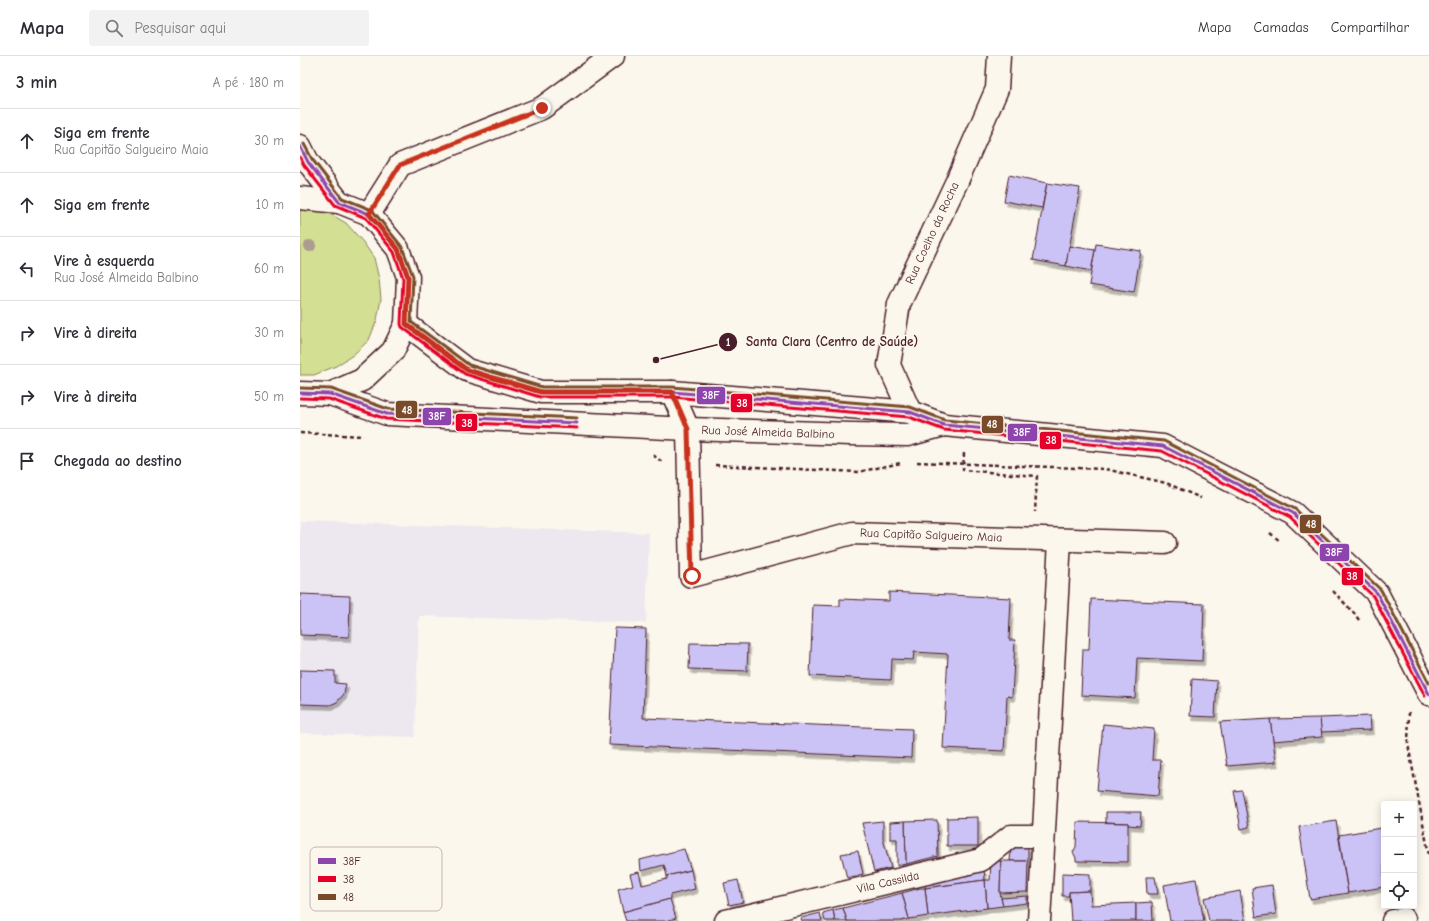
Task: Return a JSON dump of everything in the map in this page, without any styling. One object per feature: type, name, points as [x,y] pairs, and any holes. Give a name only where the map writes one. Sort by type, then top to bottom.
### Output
[{"type":"street","points":[[369,214],[400,165],[542,108],[613,56]]},
{"type":"street","name":"Rua Coelho da Rocha","points":[[910,412],[889,366],[899,304],[998,89],[999,56]]},
{"type":"street","points":[[300,146],[308,162],[339,202]]},
{"type":"street","points":[[300,198],[339,202],[369,214],[398,249],[408,277],[406,324],[394,352],[362,380],[330,394],[300,393]]},
{"type":"street","name":"Rua José Almeida Balbino","points":[[406,324],[467,370],[541,392],[672,392],[910,412],[944,425],[1163,446],[1293,513],[1376,593],[1429,694]]},
{"type":"street","points":[[672,392],[688,429]]},
{"type":"street","name":"Rua José Almeida Balbino","points":[[330,394],[387,414],[688,429],[908,435],[944,425]]},
{"type":"street","name":"Rua Capitão Salgueiro Maia","points":[[688,429],[692,576],[852,533],[1165,543]]},
{"type":"street","points":[[1039,921],[1060,540]]},
{"type":"street","name":"Vila Cassilda","points":[[726,921],[981,860],[1011,836],[1043,836]]},
{"type":"path","points":[[963,470],[1037,476],[1036,494]]},
{"type":"shaded area","points":[[300,521],[649,533],[646,623],[419,616],[415,737],[300,733]]},
{"type":"green space","points":[[300,210],[325,211],[346,223],[363,242],[374,258],[379,279],[381,299],[377,320],[369,340],[353,355],[336,366],[314,375],[300,375]]},
{"type":"building","points":[[1009,175],[1047,183],[1042,208],[1004,201]]},
{"type":"building","points":[[1047,183],[1080,188],[1066,266],[1033,260]]},
{"type":"building","points":[[1096,244],[1141,251],[1134,292],[1089,285]]},
{"type":"building","points":[[1069,246],[1095,250],[1091,271],[1066,266]]},
{"type":"building","points":[[889,592],[1011,598],[1009,640],[1015,640],[1012,697],[1007,696],[1004,751],[943,748],[948,654],[914,652],[913,660],[892,659],[891,680],[810,676],[813,605],[840,606],[840,599],[889,601]]},
{"type":"building","points":[[300,594],[350,596],[349,637],[300,635]]},
{"type":"building","points":[[1091,599],[1204,604],[1202,661],[1137,658],[1135,698],[1081,695],[1083,649],[1089,649]]},
{"type":"building","points":[[615,628],[646,629],[643,718],[912,729],[911,758],[609,745]]},
{"type":"building","points":[[690,643],[748,644],[747,671],[689,669]]},
{"type":"building","points":[[300,670],[335,671],[335,683],[346,684],[344,694],[337,702],[330,705],[300,704]]},
{"type":"building","points":[[1192,679],[1217,681],[1215,717],[1190,716]]},
{"type":"building","points":[[1370,716],[1371,730],[1321,732],[1320,718]]},
{"type":"building","points":[[1320,718],[1322,737],[1273,741],[1270,719]]},
{"type":"building","points":[[1270,719],[1276,762],[1227,766],[1220,722]]},
{"type":"building","points":[[1103,724],[1154,729],[1152,760],[1161,760],[1158,796],[1097,791]]},
{"type":"building","points":[[1242,790],[1249,827],[1241,829],[1234,791]]},
{"type":"building","points":[[1106,812],[1141,812],[1140,826],[1128,825],[1128,823],[1106,822]]},
{"type":"building","points":[[978,817],[978,846],[947,846],[947,818]]},
{"type":"building","points":[[937,820],[938,856],[906,864],[905,821]]},
{"type":"building","points":[[883,821],[883,839],[891,868],[874,872],[862,823]]},
{"type":"building","points":[[905,821],[906,864],[897,866],[897,839],[890,839],[890,822]]},
{"type":"building","points":[[1336,821],[1348,893],[1310,899],[1299,827]]},
{"type":"building","points":[[1077,822],[1128,823],[1128,862],[1076,861],[1073,852],[1076,847]]},
{"type":"building","points":[[1381,828],[1381,888],[1348,893],[1339,835]]},
{"type":"building","points":[[1028,846],[1028,861],[1010,861],[1011,848]]},
{"type":"building","points":[[684,849],[691,870],[667,876],[664,865],[641,871],[640,860]]},
{"type":"building","points":[[858,851],[863,874],[847,878],[841,854]]},
{"type":"building","points":[[991,860],[1001,861],[1000,893],[1003,906],[987,908],[985,880],[990,880]]},
{"type":"building","points":[[1001,861],[1028,861],[1027,892],[1000,893]]},
{"type":"building","points":[[984,869],[985,880],[925,888],[925,883],[950,879]]},
{"type":"building","points":[[691,870],[695,889],[670,895],[670,899],[623,912],[618,889],[633,885],[630,874],[639,872],[642,885],[667,879],[667,876]]},
{"type":"building","points":[[1062,873],[1090,874],[1090,891],[1069,892],[1069,896],[1062,896]]},
{"type":"building","points":[[1146,877],[1155,877],[1158,894],[1147,894]]},
{"type":"building","points":[[1196,879],[1204,921],[1170,921],[1164,885]]},
{"type":"building","points":[[738,880],[743,902],[729,905],[724,883]]},
{"type":"building","points":[[985,880],[987,908],[928,916],[925,888]]},
{"type":"building","points":[[1272,885],[1276,914],[1256,917],[1252,888]]},
{"type":"building","points":[[925,888],[928,916],[909,919],[902,893]]},
{"type":"building","points":[[1090,891],[1091,905],[1136,903],[1136,921],[1071,921],[1069,892]]},
{"type":"building","points":[[1240,891],[1245,921],[1209,921],[1204,898]]},
{"type":"building","points":[[902,893],[909,919],[901,921],[847,921],[843,908]]},
{"type":"building","points":[[1027,896],[1027,903],[1003,906],[1001,898]]},
{"type":"building","points":[[670,899],[676,918],[666,921],[626,921],[623,912]]},
{"type":"building","points":[[1152,902],[1153,921],[1136,921],[1136,903]]},
{"type":"building","points":[[843,908],[847,921],[835,921],[833,910]]},
{"type":"building","points":[[833,910],[835,921],[825,921],[823,913]]},
{"type":"building","points":[[820,913],[822,921],[802,921],[801,918]]},
{"type":"transit line","name":"48","points":[[304,144],[312,159],[342,198],[372,210],[402,247],[413,276],[411,322],[469,365],[542,387],[672,387],[910,407],[945,420],[1164,441],[1295,509],[1381,590],[1429,683]]},
{"type":"transit line","name":"38F","points":[[300,146],[308,162],[339,202],[369,214],[398,249],[408,277],[406,324],[467,370],[541,392],[672,392],[910,412],[944,425],[1163,446],[1293,513],[1377,593],[1429,694]]},
{"type":"transit line","name":"38","points":[[300,157],[304,165],[335,205],[366,218],[394,252],[403,278],[402,327],[465,374],[540,397],[672,397],[909,417],[944,430],[1162,451],[1290,517],[1373,596],[1425,696]]},
{"type":"transit line","name":"48","points":[[300,388],[331,389],[388,409],[577,418]]},
{"type":"transit line","name":"38F","points":[[300,393],[330,394],[387,414],[577,423]]},
{"type":"transit line","name":"38","points":[[300,398],[329,399],[386,419],[577,428]]},
{"type":"place","name":"Santa Clara (Centro de Saúde)","points":[[656,360]]},
{"type":"route","points":[[542,108],[400,165],[369,214],[398,249],[408,277],[406,324],[467,370],[541,392],[672,392],[688,429],[692,576]]}]
